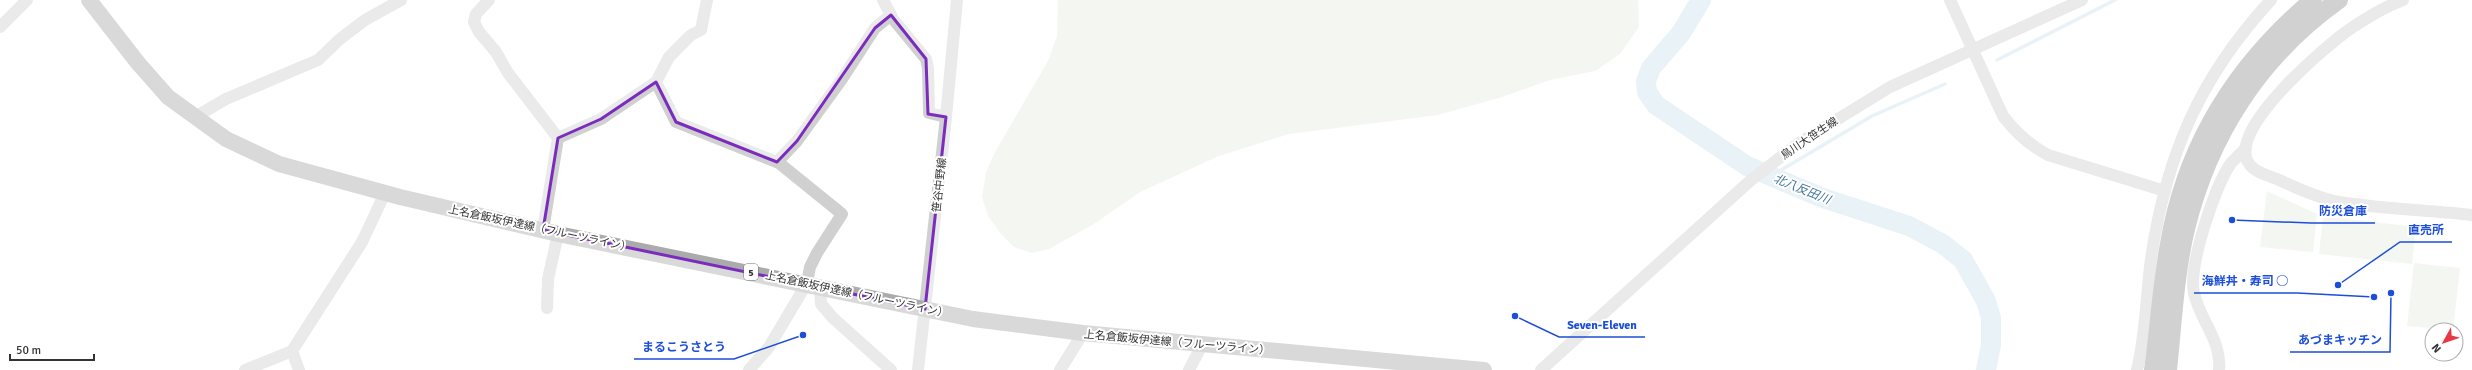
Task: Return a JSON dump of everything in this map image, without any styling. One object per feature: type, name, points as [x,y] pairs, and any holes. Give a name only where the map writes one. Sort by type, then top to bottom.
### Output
[{"type":"highway","points":[[2153,370],[2169,243],[2184,186],[2196,154],[2222,102],[2240,75],[2274,35],[2313,0]]},
{"type":"highway","points":[[2168,370],[2179,268],[2186,229],[2202,177],[2215,145],[2239,103],[2268,63],[2307,25],[2339,0]]},
{"type":"main road","name":"上名倉飯坂伊達線（フルーツライン）","points":[[89,0],[152,80],[168,96],[226,139],[264,158],[300,171],[385,193],[551,232],[925,309],[1083,333],[1484,370]]},
{"type":"street","points":[[0,27],[27,0]]},
{"type":"street","points":[[195,117],[226,99],[318,60],[340,38],[365,20],[401,0]]},
{"type":"street","points":[[489,0],[476,14],[474,22],[479,32],[496,52],[508,74],[558,138],[547,308]]},
{"type":"street","points":[[558,138],[602,119],[656,82],[669,57],[691,35],[701,30],[707,0]]},
{"type":"street","points":[[883,0],[891,15],[926,59],[929,75],[927,103],[929,113],[946,117]]},
{"type":"street","name":"笹谷中野線","points":[[918,370],[946,117],[957,0]]},
{"type":"street","points":[[1950,0],[2003,116],[2015,132],[2031,146],[2048,155],[2165,191]]},
{"type":"street","name":"鳥川大笹生線","points":[[1541,370],[1750,180],[1799,143],[1890,87],[2082,0]]},
{"type":"street","points":[[2137,370],[2151,258],[2165,191],[2175,156],[2203,90],[2238,39],[2271,0]]},
{"type":"street","points":[[2219,370],[2218,347],[2194,292],[2196,263],[2208,216],[2231,164],[2246,148],[2257,122],[2270,104],[2315,56],[2351,28],[2403,0]]},
{"type":"street","points":[[777,162],[797,141],[875,28],[891,15]]},
{"type":"street","points":[[656,82],[676,122],[777,162],[842,214],[817,253],[810,267],[813,285],[822,304],[833,318],[891,370]]},
{"type":"street","points":[[2246,148],[2246,156],[2250,166],[2312,194],[2339,202],[2472,215]]},
{"type":"street","points":[[245,370],[292,351],[362,242],[385,193]]},
{"type":"street","points":[[749,370],[769,346],[813,285]]},
{"type":"street","points":[[1060,370],[1083,333]]},
{"type":"street","points":[[1189,370],[1202,345]]},
{"type":"street","points":[[292,351],[299,370]]},
{"type":"highlighted area","points":[[891,15],[926,59],[928,114],[946,117],[925,309],[543,230],[558,138],[601,119],[656,82],[676,122],[777,162],[797,141],[875,28]]},
{"type":"shaded area","points":[[1058,0],[1638,0],[1639,27],[1620,54],[1595,71],[1550,80],[1502,97],[1438,115],[1289,134],[1219,156],[1140,192],[1094,224],[1049,249],[1032,253],[1014,247],[1001,234],[988,216],[982,197],[986,172],[994,154],[1049,59],[1057,36]]},
{"type":"shaded area","points":[[2267,191],[2317,214],[2313,252],[2260,247]]},
{"type":"shaded area","points":[[2323,216],[2416,227],[2412,264],[2319,254]]},
{"type":"shaded area","points":[[2414,263],[2460,268],[2454,322],[2424,322],[2424,327],[2407,326]]},
{"type":"waterway","name":"北八反田川","points":[[1701,0],[1681,33],[1651,68],[1646,81],[1647,92],[1656,105],[1747,166],[1823,198],[1909,226],[1943,244],[1963,260],[1986,301],[1991,318],[1991,345],[1986,370]]},
{"type":"waterway","points":[[1997,60],[2115,0]]},
{"type":"waterway","points":[[1771,176],[1872,116],[1945,84]]},
{"type":"place","name":"防災倉庫","points":[[2232,220]]},
{"type":"place","name":"直売所","points":[[2338,285]]},
{"type":"place","name":"あづまキッチン","points":[[2391,293]]},
{"type":"place","name":"海鮮丼・寿司 ○","points":[[2374,297]]},
{"type":"place","name":"Seven-Eleven","points":[[1515,316]]},
{"type":"place","name":"まるこうさとう","points":[[803,335]]}]
